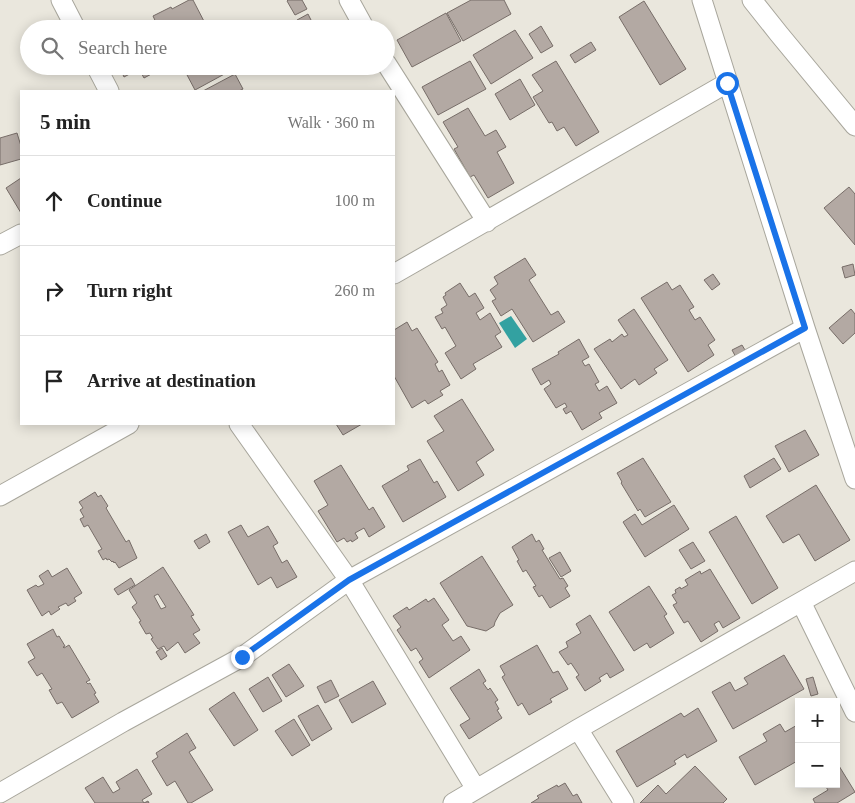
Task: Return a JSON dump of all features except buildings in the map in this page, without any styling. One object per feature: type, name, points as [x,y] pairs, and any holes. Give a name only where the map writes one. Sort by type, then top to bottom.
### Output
[{"type":"street","points":[[61,0],[71,20]]},
{"type":"street","points":[[349,0],[360,20]]},
{"type":"street","points":[[702,0],[805,328],[855,479]]},
{"type":"street","points":[[752,0],[855,126]]},
{"type":"street","points":[[101,75],[108,90]]},
{"type":"street","points":[[394,75],[487,222]]},
{"type":"street","points":[[395,273],[727,83]]},
{"type":"street","points":[[0,245],[20,235]]},
{"type":"street","points":[[0,792],[242,657],[349,580],[805,328]]},
{"type":"street","points":[[0,496],[127,425]]},
{"type":"street","points":[[240,425],[349,580],[476,789]]},
{"type":"street","points":[[453,803],[578,729],[855,571]]},
{"type":"street","points":[[801,602],[855,712]]},
{"type":"street","points":[[578,729],[624,803]]},
{"type":"water","points":[[511,316],[527,339],[515,348],[499,323]]},
{"type":"route","points":[[242,657],[349,580],[805,328],[727,83]]}]
